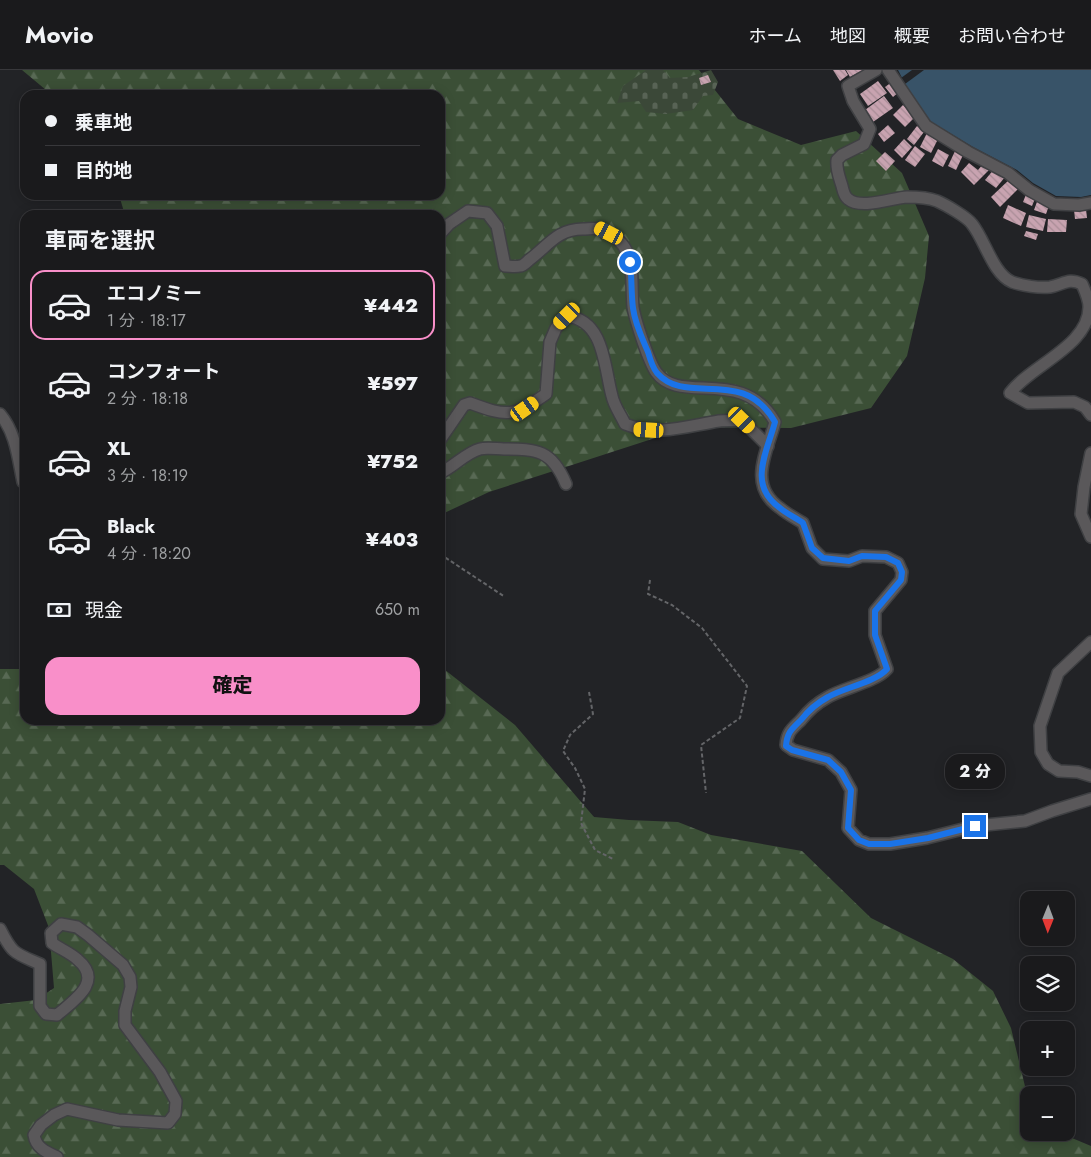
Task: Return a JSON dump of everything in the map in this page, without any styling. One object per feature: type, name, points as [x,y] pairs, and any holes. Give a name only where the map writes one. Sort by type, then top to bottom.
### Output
[{"type":"street","points":[[876,70],[848,86],[853,102],[870,129],[864,144],[842,155],[837,160],[836,169],[845,195],[849,200],[858,203],[876,203],[907,197],[937,201],[971,221],[980,234],[999,272],[1012,282],[1052,287],[1069,281],[1076,281],[1082,284],[1089,305],[1088,319],[1083,330],[1057,354],[1017,383],[1010,393],[1028,403],[1074,402],[1085,407],[1091,416]]},
{"type":"street","points":[[888,70],[926,126],[968,152],[1008,173],[1029,190],[1054,204],[1079,205],[1091,203]]},
{"type":"street","points":[[445,228],[468,210],[487,213],[497,226],[505,266],[520,266],[536,255],[557,236],[572,229],[600,228],[618,238],[626,249],[630,262],[633,309],[638,328],[656,372],[668,383],[684,387],[726,389],[747,394],[769,412],[775,422],[761,466],[761,481],[766,496],[778,508],[803,523],[812,548],[823,558],[849,561],[862,556],[886,557],[898,563],[902,572],[901,580],[875,611],[875,635],[887,669],[864,682],[828,697],[809,710],[787,735],[786,746],[792,750],[828,760],[841,772],[851,790],[848,828],[859,840],[869,844],[890,844],[928,838],[975,826],[1025,821],[1091,799]]},
{"type":"street","points":[[445,433],[464,405],[470,403],[495,412],[511,414],[525,409],[546,394],[550,342],[556,328],[567,316],[588,326],[598,338],[612,398],[626,424],[638,430],[660,431],[720,421],[742,420],[768,446]]},
{"type":"street","points":[[0,414],[9,426],[15,440],[20,466]]},
{"type":"street","points":[[445,470],[481,448],[529,449],[539,451],[552,461],[561,472],[566,484]]},
{"type":"street","points":[[1091,453],[1081,514],[1091,537]]},
{"type":"street","points":[[1091,642],[1058,673],[1040,726],[1041,752],[1048,764],[1059,771],[1078,772],[1091,776]]},
{"type":"street","points":[[0,930],[15,953],[40,964],[40,1006],[46,1014],[57,1015],[82,994],[86,986],[88,973],[85,967],[77,959],[52,943],[52,933],[62,924],[77,927],[124,965],[130,977],[131,988],[125,1011],[125,1025],[160,1072],[176,1101],[175,1114],[168,1123],[118,1120],[67,1109],[54,1115],[41,1125],[34,1135],[35,1142],[43,1151],[57,1157]]},
{"type":"path","points":[[445,557],[505,597]]},
{"type":"path","points":[[650,580],[648,594],[672,605],[702,628],[747,686],[740,718],[701,745],[706,793]]},
{"type":"path","points":[[590,692],[593,714],[570,735],[563,751],[575,768],[585,789],[582,823],[595,850],[613,859]]},
{"type":"green space","points":[[22,70],[699,70],[738,119],[801,145],[856,131],[902,173],[929,236],[925,278],[907,356],[871,408],[791,428],[689,427],[489,492],[445,513],[445,210],[124,210],[120,200],[445,200],[445,90],[46,90]]},
{"type":"green space","points":[[646,70],[663,70],[670,78],[688,77],[711,70],[718,82],[713,95],[703,96],[693,110],[666,114],[646,112],[639,101],[617,103],[623,86]]},
{"type":"green space","points":[[0,669],[20,669],[20,725],[445,725],[445,670],[515,725],[594,817],[678,822],[711,835],[802,851],[871,918],[953,959],[993,991],[1011,1028],[1020,1066],[1020,1076],[1023,1076],[1025,1086],[1020,1086],[1020,1141],[1075,1141],[1075,1139],[1091,1146],[1091,1157],[0,1157],[0,1004],[36,1000],[54,988],[49,928],[34,889],[4,865],[0,865]]},
{"type":"water","points":[[898,70],[1091,70],[1091,195],[1081,197],[1056,196],[1033,183],[1017,170],[943,129],[935,128],[920,113]]},
{"type":"pier","points":[[912,70],[924,70],[905,84],[901,78]]},
{"type":"building","points":[[833,70],[845,70],[848,75],[840,81]]},
{"type":"building","points":[[846,70],[864,70],[850,77]]},
{"type":"building","points":[[708,75],[711,82],[701,85],[699,78]]},
{"type":"building","points":[[878,81],[887,93],[868,106],[860,94]]},
{"type":"building","points":[[892,82],[899,92],[893,97],[885,87]]},
{"type":"building","points":[[884,96],[893,108],[873,122],[865,110]]},
{"type":"building","points":[[903,105],[915,117],[905,127],[893,115]]},
{"type":"building","points":[[888,125],[895,133],[884,142],[878,134]]},
{"type":"building","points":[[917,126],[924,132],[914,145],[907,139]]},
{"type":"building","points":[[927,133],[938,139],[931,153],[920,147]]},
{"type":"building","points":[[904,139],[912,147],[902,158],[894,150]]},
{"type":"building","points":[[915,146],[925,154],[915,167],[905,160]]},
{"type":"building","points":[[938,149],[949,155],[943,167],[932,161]]},
{"type":"building","points":[[956,149],[964,153],[956,170],[948,166]]},
{"type":"building","points":[[885,152],[895,161],[886,171],[876,161]]},
{"type":"building","points":[[969,163],[978,170],[984,163],[990,169],[974,185],[961,172]]},
{"type":"building","points":[[995,168],[1005,177],[996,188],[985,180]]},
{"type":"building","points":[[1011,178],[1020,187],[1000,207],[991,197]]},
{"type":"building","points":[[1027,192],[1036,196],[1032,206],[1023,202]]},
{"type":"building","points":[[1038,199],[1050,203],[1046,214],[1034,210]]},
{"type":"building","points":[[1008,205],[1026,213],[1021,226],[1003,218]]},
{"type":"building","points":[[1086,209],[1087,218],[1075,219],[1074,210]]},
{"type":"building","points":[[1029,215],[1046,219],[1043,231],[1026,227]]},
{"type":"building","points":[[1048,219],[1067,220],[1066,232],[1047,232]]},
{"type":"building","points":[[1026,231],[1038,234],[1036,240],[1024,236]]},
{"type":"route","points":[[630,262],[633,309],[638,328],[656,372],[668,383],[684,387],[726,389],[747,394],[760,404],[769,412],[775,422],[761,466],[761,481],[766,496],[778,508],[803,523],[812,548],[823,558],[849,561],[862,556],[886,557],[898,563],[902,572],[901,580],[875,611],[875,635],[887,664],[887,669],[864,682],[828,697],[809,710],[787,735],[786,746],[792,750],[828,760],[841,772],[851,790],[848,828],[859,840],[869,844],[890,844],[928,838],[975,826]]}]
